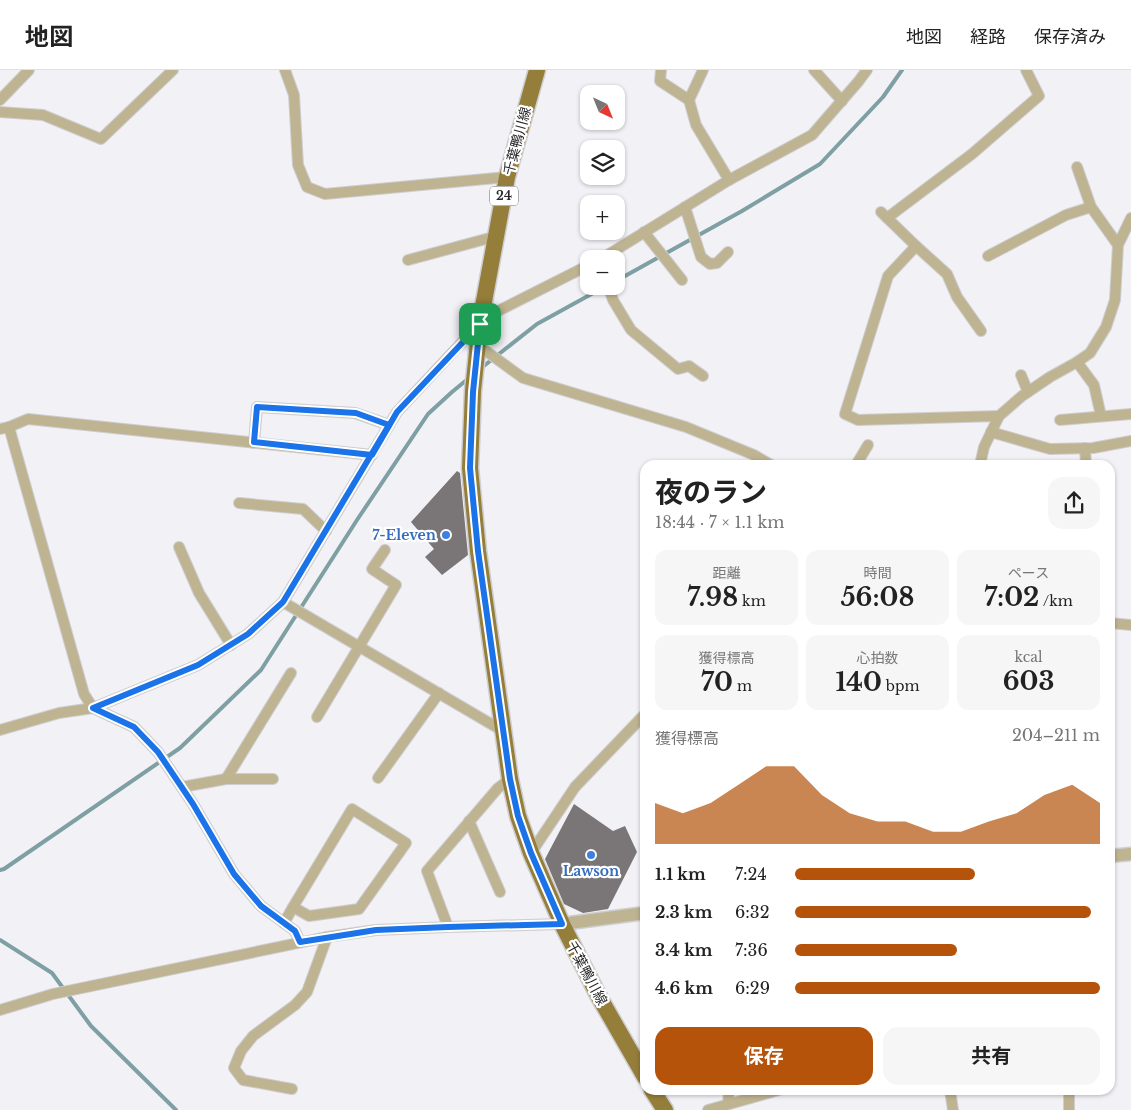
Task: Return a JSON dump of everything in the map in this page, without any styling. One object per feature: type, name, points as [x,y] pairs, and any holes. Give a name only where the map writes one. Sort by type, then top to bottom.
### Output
[{"type":"main road","name":"千葉鴨川線","points":[[537,70],[507,177],[480,324],[473,392],[470,468],[478,551],[510,779],[518,816],[531,853],[562,924],[598,995],[640,1068]]},
{"type":"main road","points":[[655,1095],[665,1110]]},
{"type":"street","points":[[0,100],[29,70]]},
{"type":"street","points":[[0,112],[44,115],[101,139],[173,70]]},
{"type":"street","points":[[285,70],[294,95],[298,165],[307,187],[325,194],[507,177]]},
{"type":"street","points":[[661,70],[660,81],[689,100]]},
{"type":"street","points":[[703,70],[689,100],[696,125],[729,180]]},
{"type":"street","points":[[814,70],[842,102]]},
{"type":"street","points":[[615,250],[729,180],[812,135],[842,102],[867,70]]},
{"type":"street","points":[[981,331],[957,297],[947,274],[884,215],[972,154],[1039,96],[1026,70]]},
{"type":"street","points":[[1077,167],[1091,207],[1118,245]]},
{"type":"street","points":[[685,207],[701,257],[710,264],[717,263],[728,252]]},
{"type":"street","points":[[988,256],[1066,215],[1091,207]]},
{"type":"street","points":[[981,460],[984,447],[999,416],[1028,392],[1090,353],[1106,327],[1115,300],[1118,245],[1131,218]]},
{"type":"street","points":[[644,232],[682,280]]},
{"type":"street","points":[[408,260],[497,236]]},
{"type":"street","points":[[916,246],[888,276],[845,414],[858,420],[999,416]]},
{"type":"street","points":[[0,730],[59,712],[93,708],[198,665],[248,634],[283,602],[397,412],[480,324],[496,312],[580,270]]},
{"type":"street","points":[[611,295],[631,330],[678,369],[689,366],[703,376]]},
{"type":"street","points":[[478,346],[523,378],[686,427],[762,460]]},
{"type":"street","points":[[1076,362],[1094,385],[1101,416]]},
{"type":"street","points":[[1021,375],[1028,392]]},
{"type":"street","points":[[254,442],[257,407],[356,413],[389,425]]},
{"type":"street","points":[[1060,420],[1131,414]]},
{"type":"street","points":[[300,942],[295,931],[261,906],[234,874],[193,804],[158,752],[134,727],[93,708],[84,694],[4,428],[28,420],[372,455]]},
{"type":"street","points":[[991,432],[1050,449],[1093,448],[1131,441]]},
{"type":"street","points":[[859,460],[868,445]]},
{"type":"street","points":[[1085,448],[1086,460]]},
{"type":"street","points":[[239,503],[303,509],[326,531]]},
{"type":"street","points":[[179,547],[199,593],[231,645]]},
{"type":"street","points":[[317,717],[396,585],[372,569],[385,550]]},
{"type":"street","points":[[283,602],[503,731]]},
{"type":"street","points":[[1115,623],[1131,625]]},
{"type":"street","points":[[226,779],[291,673]]},
{"type":"street","points":[[378,778],[439,694]]},
{"type":"street","points":[[531,853],[575,787],[640,719]]},
{"type":"street","points":[[182,787],[226,779],[273,779]]},
{"type":"street","points":[[448,927],[427,871],[498,788],[510,779]]},
{"type":"street","points":[[284,923],[352,809],[406,843],[359,910],[309,916],[293,908]]},
{"type":"street","points":[[469,821],[500,892]]},
{"type":"street","points":[[1115,856],[1131,854]]},
{"type":"street","points":[[0,1010],[53,994],[327,937],[376,930],[562,924],[640,914]]},
{"type":"street","points":[[292,1089],[243,1080],[234,1068],[241,1051],[253,1036],[295,1005],[307,992],[327,937]]},
{"type":"street","points":[[728,1104],[729,1095]]},
{"type":"street","points":[[708,1110],[761,1095]]},
{"type":"street","points":[[951,1095],[953,1110]]},
{"type":"street","points":[[1069,1110],[1070,1095]]},
{"type":"building","name":"7-Eleven","points":[[457,471],[460,473],[468,555],[442,575],[425,557],[434,549],[411,522]]},
{"type":"building","name":"Lawson","points":[[574,804],[613,831],[625,826],[637,852],[608,909],[583,913],[564,904],[545,859]]},
{"type":"waterway","points":[[625,276],[742,211],[820,164],[883,97],[902,70]]},
{"type":"waterway","points":[[480,369],[537,324],[590,295]]},
{"type":"waterway","points":[[0,870],[180,748],[261,670],[357,520],[428,414],[469,378]]},
{"type":"waterway","points":[[0,940],[52,973],[91,1026],[176,1110]]},
{"type":"place","name":"7-Eleven","points":[[446,535]]},
{"type":"place","name":"Lawson","points":[[591,855]]},
{"type":"route","points":[[480,324],[397,412],[372,455],[254,442],[257,407],[356,413],[389,425],[372,455],[283,602],[248,634],[198,665],[93,708],[134,727],[158,752],[193,804],[234,874],[261,906],[295,931],[300,942],[376,930],[562,924],[531,853],[518,816],[510,779],[478,551],[470,468],[473,392],[480,324]]}]
